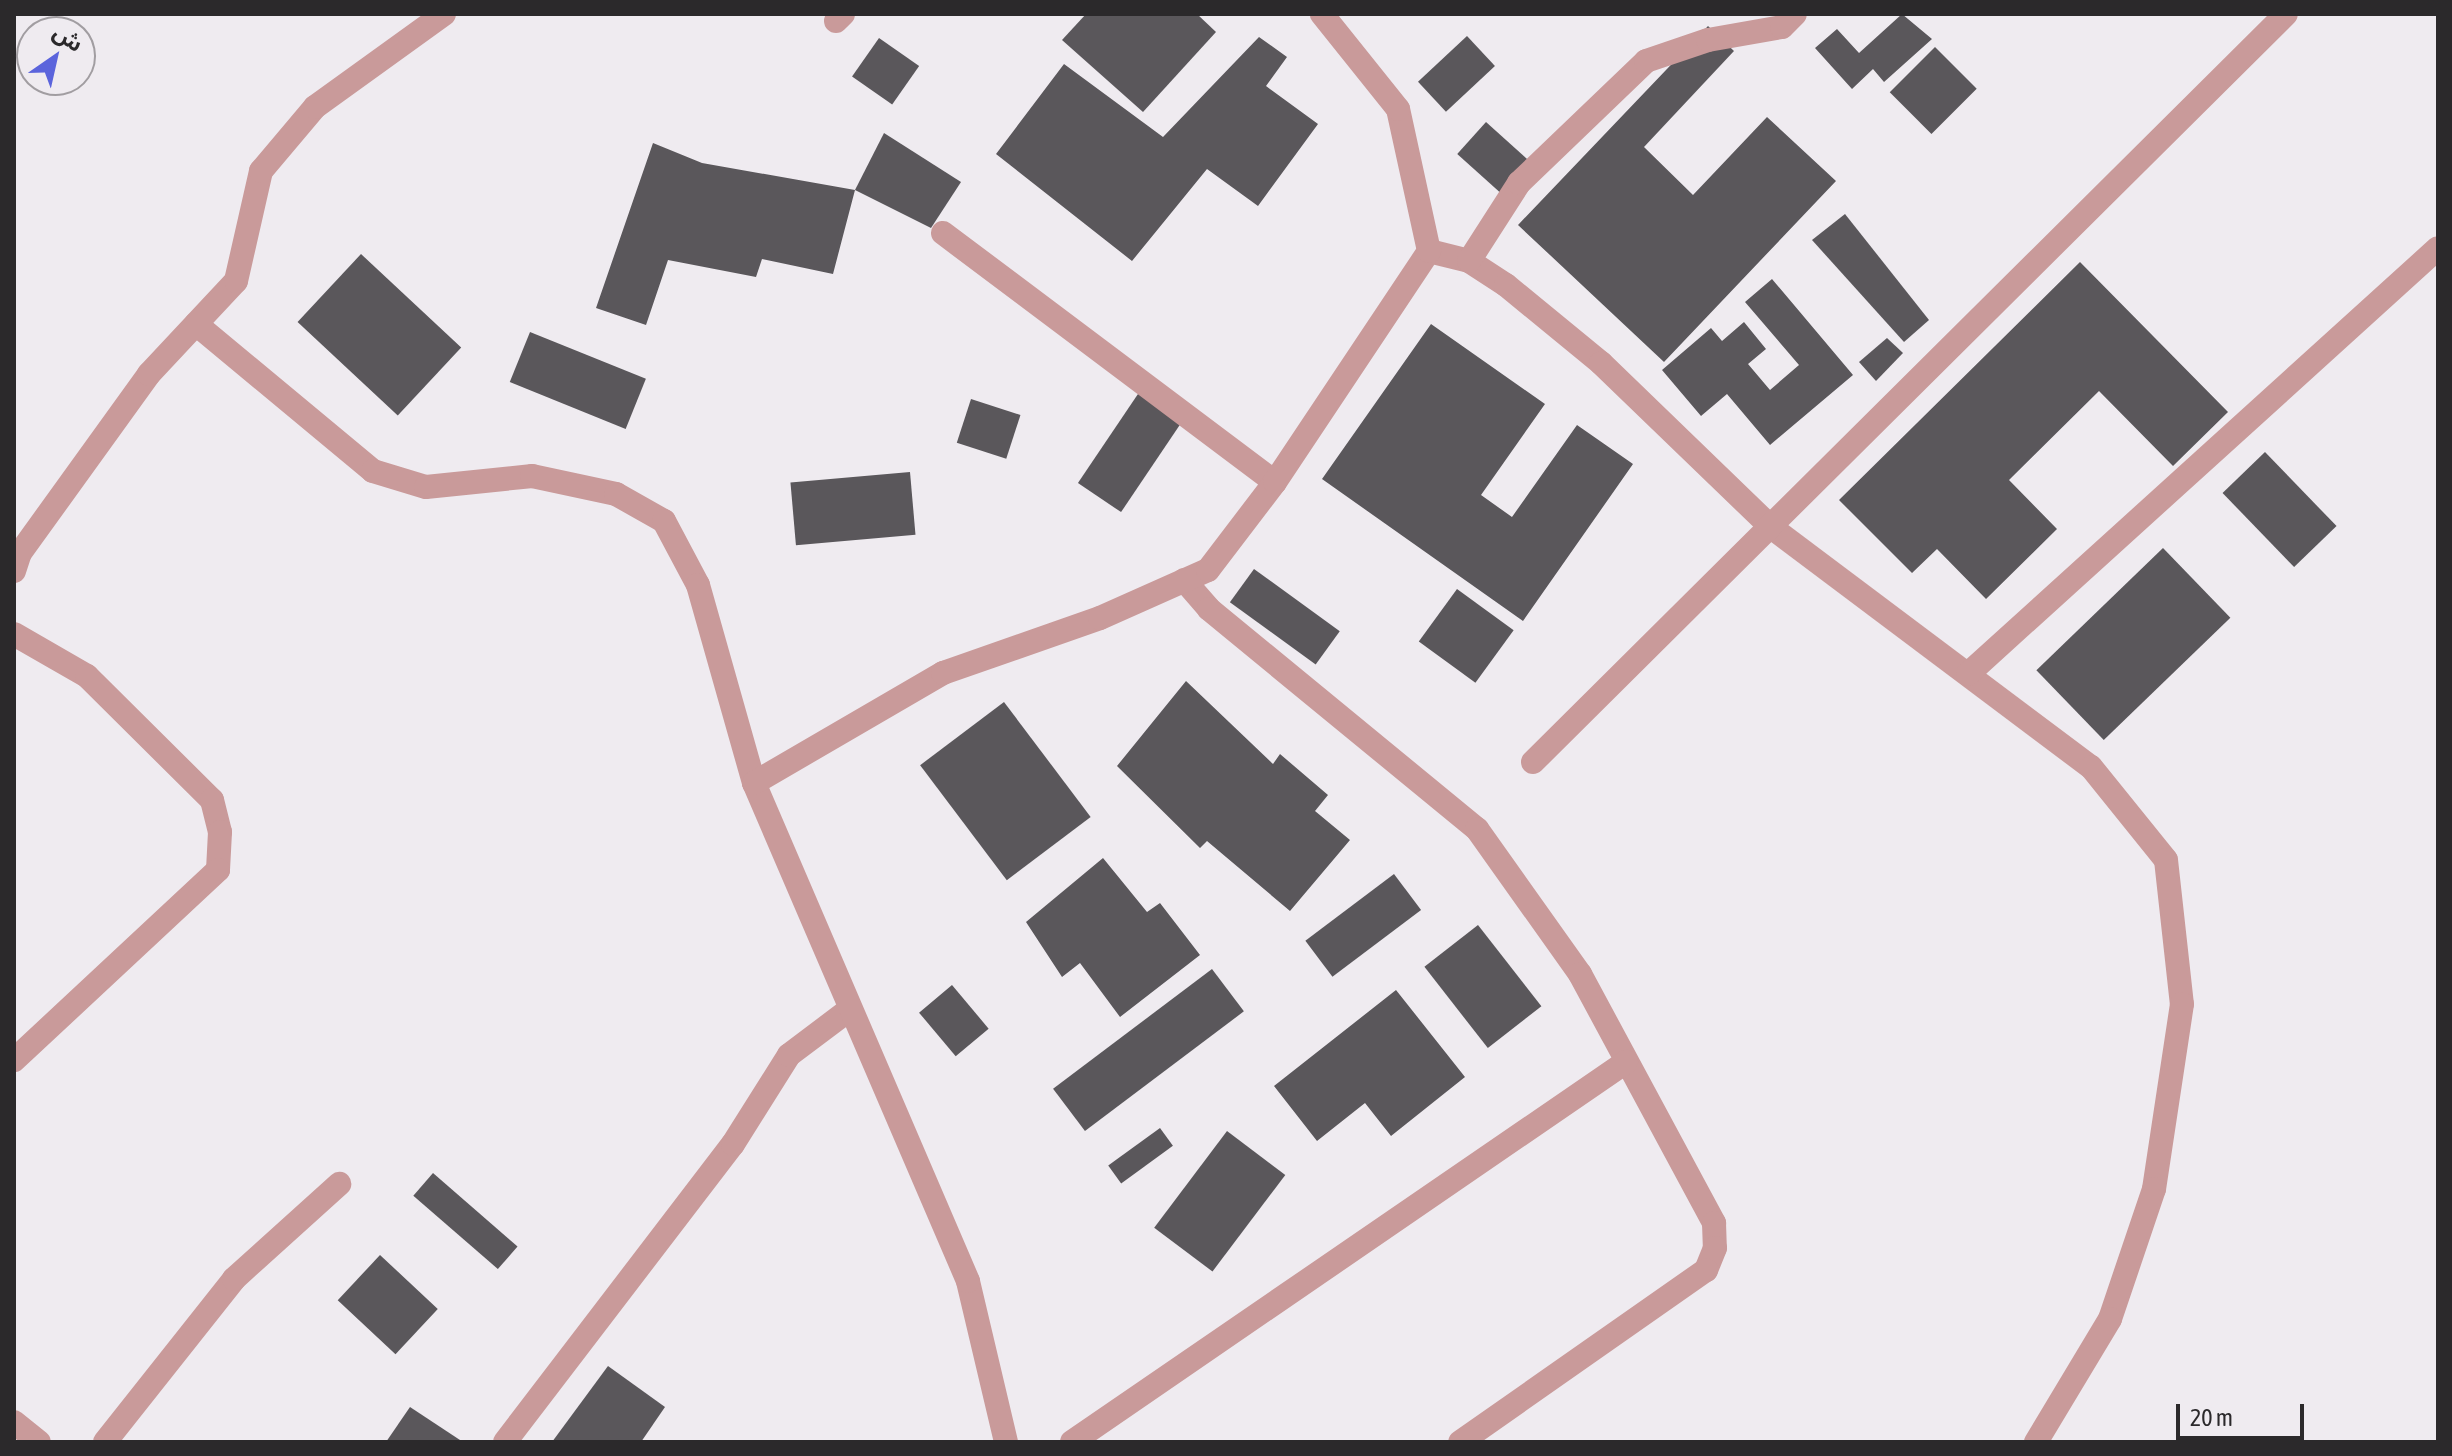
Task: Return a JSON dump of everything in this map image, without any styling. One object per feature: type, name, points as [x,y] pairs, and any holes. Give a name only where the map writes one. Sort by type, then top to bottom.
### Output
[{"type":"street","points":[[14,571],[149,374],[236,281],[261,171],[315,107],[444,14]]},
{"type":"street","points":[[754,783],[943,673],[1100,618],[1208,570],[1275,482],[1429,251],[1398,109],[1322,14]]},
{"type":"street","points":[[1469,261],[1519,183],[1646,61],[1708,40],[1782,27],[1795,14]]},
{"type":"street","points":[[1533,762],[2286,14]]},
{"type":"street","points":[[943,233],[1275,482]]},
{"type":"street","points":[[1968,674],[2438,248]]},
{"type":"street","points":[[1429,251],[1469,261],[1601,363],[1771,527],[2091,767],[2166,860],[2182,1004],[2154,1189],[2110,1319],[2036,1442]]},
{"type":"street","points":[[196,324],[373,471],[426,487],[532,476],[616,494],[664,521],[698,585],[754,783],[968,1281],[1006,1442]]},
{"type":"street","points":[[1184,580],[1209,609],[1477,829],[1580,974],[1714,1223],[1715,1248],[1706,1270],[1460,1442]]},
{"type":"street","points":[[14,634],[87,676],[212,800],[220,832],[218,870],[14,1060]]},
{"type":"street","points":[[505,1442],[733,1144],[789,1055],[849,1010]]},
{"type":"street","points":[[1072,1442],[1626,1062]]},
{"type":"street","points":[[105,1442],[234,1279],[339,1184]]},
{"type":"street","points":[[14,1422],[39,1442]]},
{"type":"building","points":[[1086,14],[1197,14],[1216,32],[1143,112],[1062,40]]},
{"type":"building","points":[[1902,14],[1932,39],[1884,82],[1873,69],[1852,89],[1815,48],[1837,29],[1859,53]]},
{"type":"building","points":[[1708,26],[1734,51],[1644,147],[1693,195],[1767,117],[1836,181],[1664,362],[1518,225]]},
{"type":"building","points":[[1467,36],[1495,66],[1446,112],[1418,82]]},
{"type":"building","points":[[1259,37],[1287,57],[1266,86],[1318,124],[1258,206],[1207,169],[1132,261],[996,154],[1064,64],[1163,137]]},
{"type":"building","points":[[879,38],[919,66],[892,105],[852,77]]},
{"type":"building","points":[[1935,47],[1977,89],[1931,134],[1890,92]]},
{"type":"building","points":[[1486,122],[1540,171],[1511,203],[1457,154]]},
{"type":"building","points":[[884,133],[961,182],[931,228],[855,190]]},
{"type":"building","points":[[653,143],[702,163],[855,190],[833,274],[762,259],[756,277],[668,260],[646,325],[596,308]]},
{"type":"building","points":[[1845,214],[1929,320],[1904,342],[1812,240]]},
{"type":"building","points":[[361,254],[461,347],[398,415],[298,322]]},
{"type":"building","points":[[2080,262],[2228,412],[2173,466],[2099,391],[2009,480],[2057,529],[1986,599],[1937,549],[1912,573],[1839,500]]},
{"type":"building","points":[[1772,279],[1853,375],[1770,445],[1727,394],[1701,416],[1662,370],[1711,328],[1722,341],[1744,322],[1766,349],[1748,364],[1770,390],[1799,365],[1745,302]]},
{"type":"building","points":[[1431,324],[1545,404],[1481,495],[1512,517],[1577,425],[1633,464],[1523,621],[1322,479]]},
{"type":"building","points":[[530,332],[646,379],[626,429],[510,382]]},
{"type":"building","points":[[1887,338],[1903,353],[1876,381],[1859,362]]},
{"type":"building","points":[[1140,391],[1183,420],[1121,512],[1078,483]]},
{"type":"building","points":[[971,399],[1020,415],[1006,459],[957,443]]},
{"type":"building","points":[[2265,452],[2337,526],[2294,567],[2223,493]]},
{"type":"building","points":[[910,472],[915,535],[796,545],[790,482]]},
{"type":"building","points":[[2163,548],[2230,618],[2104,740],[2036,670]]},
{"type":"building","points":[[1254,569],[1340,631],[1316,664],[1230,602]]},
{"type":"building","points":[[1457,589],[1514,630],[1475,683],[1419,642]]},
{"type":"building","points":[[1186,681],[1273,764],[1280,754],[1328,795],[1315,811],[1350,840],[1290,911],[1207,841],[1200,848],[1117,766]]},
{"type":"building","points":[[1004,702],[1091,817],[1007,880],[920,765]]},
{"type":"building","points":[[1103,858],[1147,912],[1160,903],[1200,955],[1120,1017],[1080,963],[1062,977],[1026,922]]},
{"type":"building","points":[[1394,874],[1421,910],[1332,977],[1305,941]]},
{"type":"building","points":[[1478,925],[1541,1006],[1488,1048],[1424,967]]},
{"type":"building","points":[[1212,969],[1244,1011],[1085,1131],[1053,1089]]},
{"type":"building","points":[[952,985],[989,1029],[956,1056],[919,1013]]},
{"type":"building","points":[[1396,990],[1465,1077],[1391,1136],[1365,1103],[1317,1141],[1274,1086]]},
{"type":"building","points":[[1160,1128],[1173,1146],[1121,1183],[1108,1166]]},
{"type":"building","points":[[1227,1131],[1285,1175],[1212,1272],[1154,1228]]},
{"type":"building","points":[[433,1173],[518,1246],[498,1269],[413,1196]]},
{"type":"building","points":[[380,1255],[438,1309],[395,1354],[338,1300]]},
{"type":"building","points":[[608,1366],[665,1407],[641,1442],[552,1442]]},
{"type":"building","points":[[410,1407],[463,1442],[386,1442]]}]
